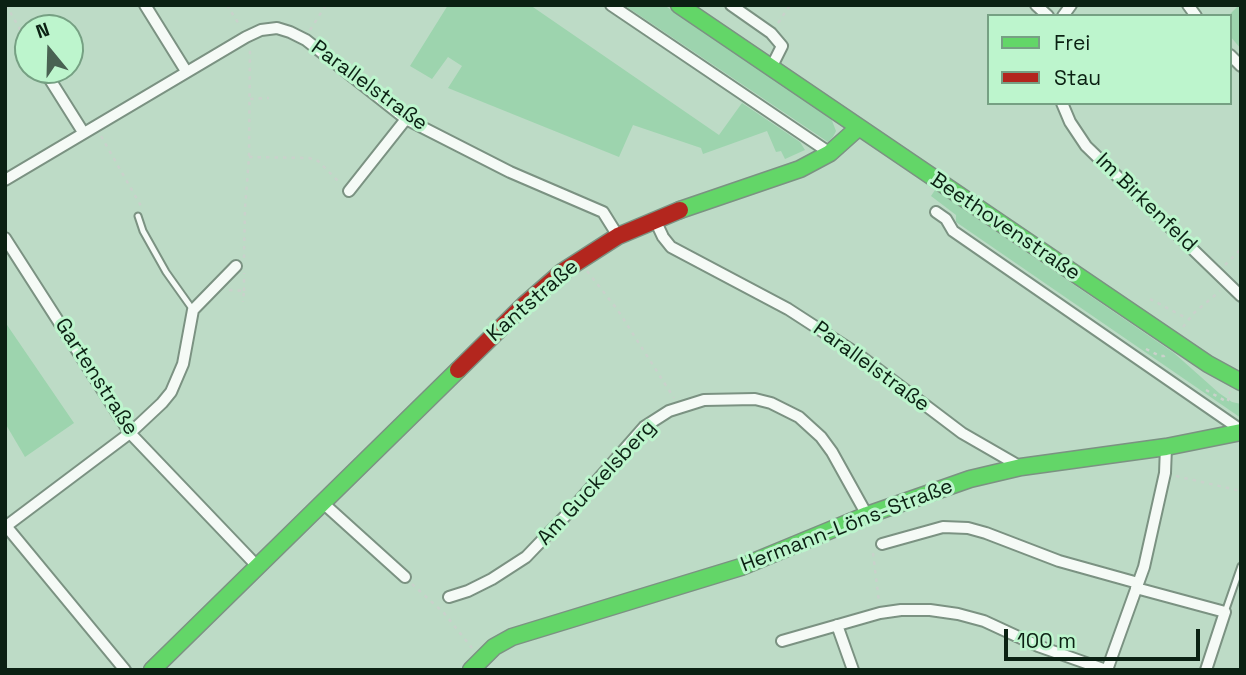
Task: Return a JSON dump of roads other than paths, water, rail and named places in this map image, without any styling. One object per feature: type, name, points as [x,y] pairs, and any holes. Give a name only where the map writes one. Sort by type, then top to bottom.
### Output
[{"type":"street","points":[[145,5],[186,71]]},
{"type":"street","points":[[611,5],[830,153]]},
{"type":"street","name":"Beethovenstraße","points":[[680,5],[1182,347],[1241,382]]},
{"type":"street","points":[[731,5],[771,33],[782,46],[771,68]]},
{"type":"street","name":"Parallelstraße","points":[[5,180],[186,71],[261,30],[277,28],[304,38],[406,119],[510,172],[603,212],[618,236]]},
{"type":"street","points":[[53,84],[83,132]]},
{"type":"street","name":"Im Birkenfeld","points":[[1063,105],[1070,122],[1086,146],[1241,296]]},
{"type":"street","points":[[349,191],[406,119]]},
{"type":"street","name":"Kantstraße","points":[[152,670],[524,305],[562,272],[618,236],[655,220],[770,180],[830,153],[859,127]]},
{"type":"street","name":"Beethovenstraße","points":[[936,212],[946,219],[953,231],[1241,431]]},
{"type":"street","name":"Parallelstraße","points":[[655,220],[671,247],[788,309],[859,355],[962,433],[1021,467]]},
{"type":"street","name":"Gartenstraße","points":[[5,238],[130,433],[258,567]]},
{"type":"street","points":[[125,670],[6,527],[130,433],[162,403],[171,392],[183,364],[193,310],[236,267]]},
{"type":"street","name":"Am Guckelsberg","points":[[449,597],[468,591],[512,567],[539,545],[644,427],[669,411],[704,400],[755,399],[771,403],[799,417],[821,437],[832,452],[867,515]]},
{"type":"street","name":"Hermann-Löns-Straße","points":[[476,664],[494,647],[521,634],[702,581],[867,515],[970,479],[1021,467],[1166,447],[1241,431]]},
{"type":"street","points":[[782,641],[880,613],[930,610],[984,621],[1038,646],[1107,670],[1150,542],[1166,473],[1166,447]]},
{"type":"street","points":[[323,503],[405,577]]},
{"type":"street","points":[[877,545],[943,527],[968,528],[1059,561],[1225,612],[1206,670]]},
{"type":"street","points":[[837,625],[853,670]]},
{"type":"lane","points":[[138,216],[143,231],[166,272],[193,310]]},
{"type":"lane","points":[[1225,612],[1241,566]]}]
